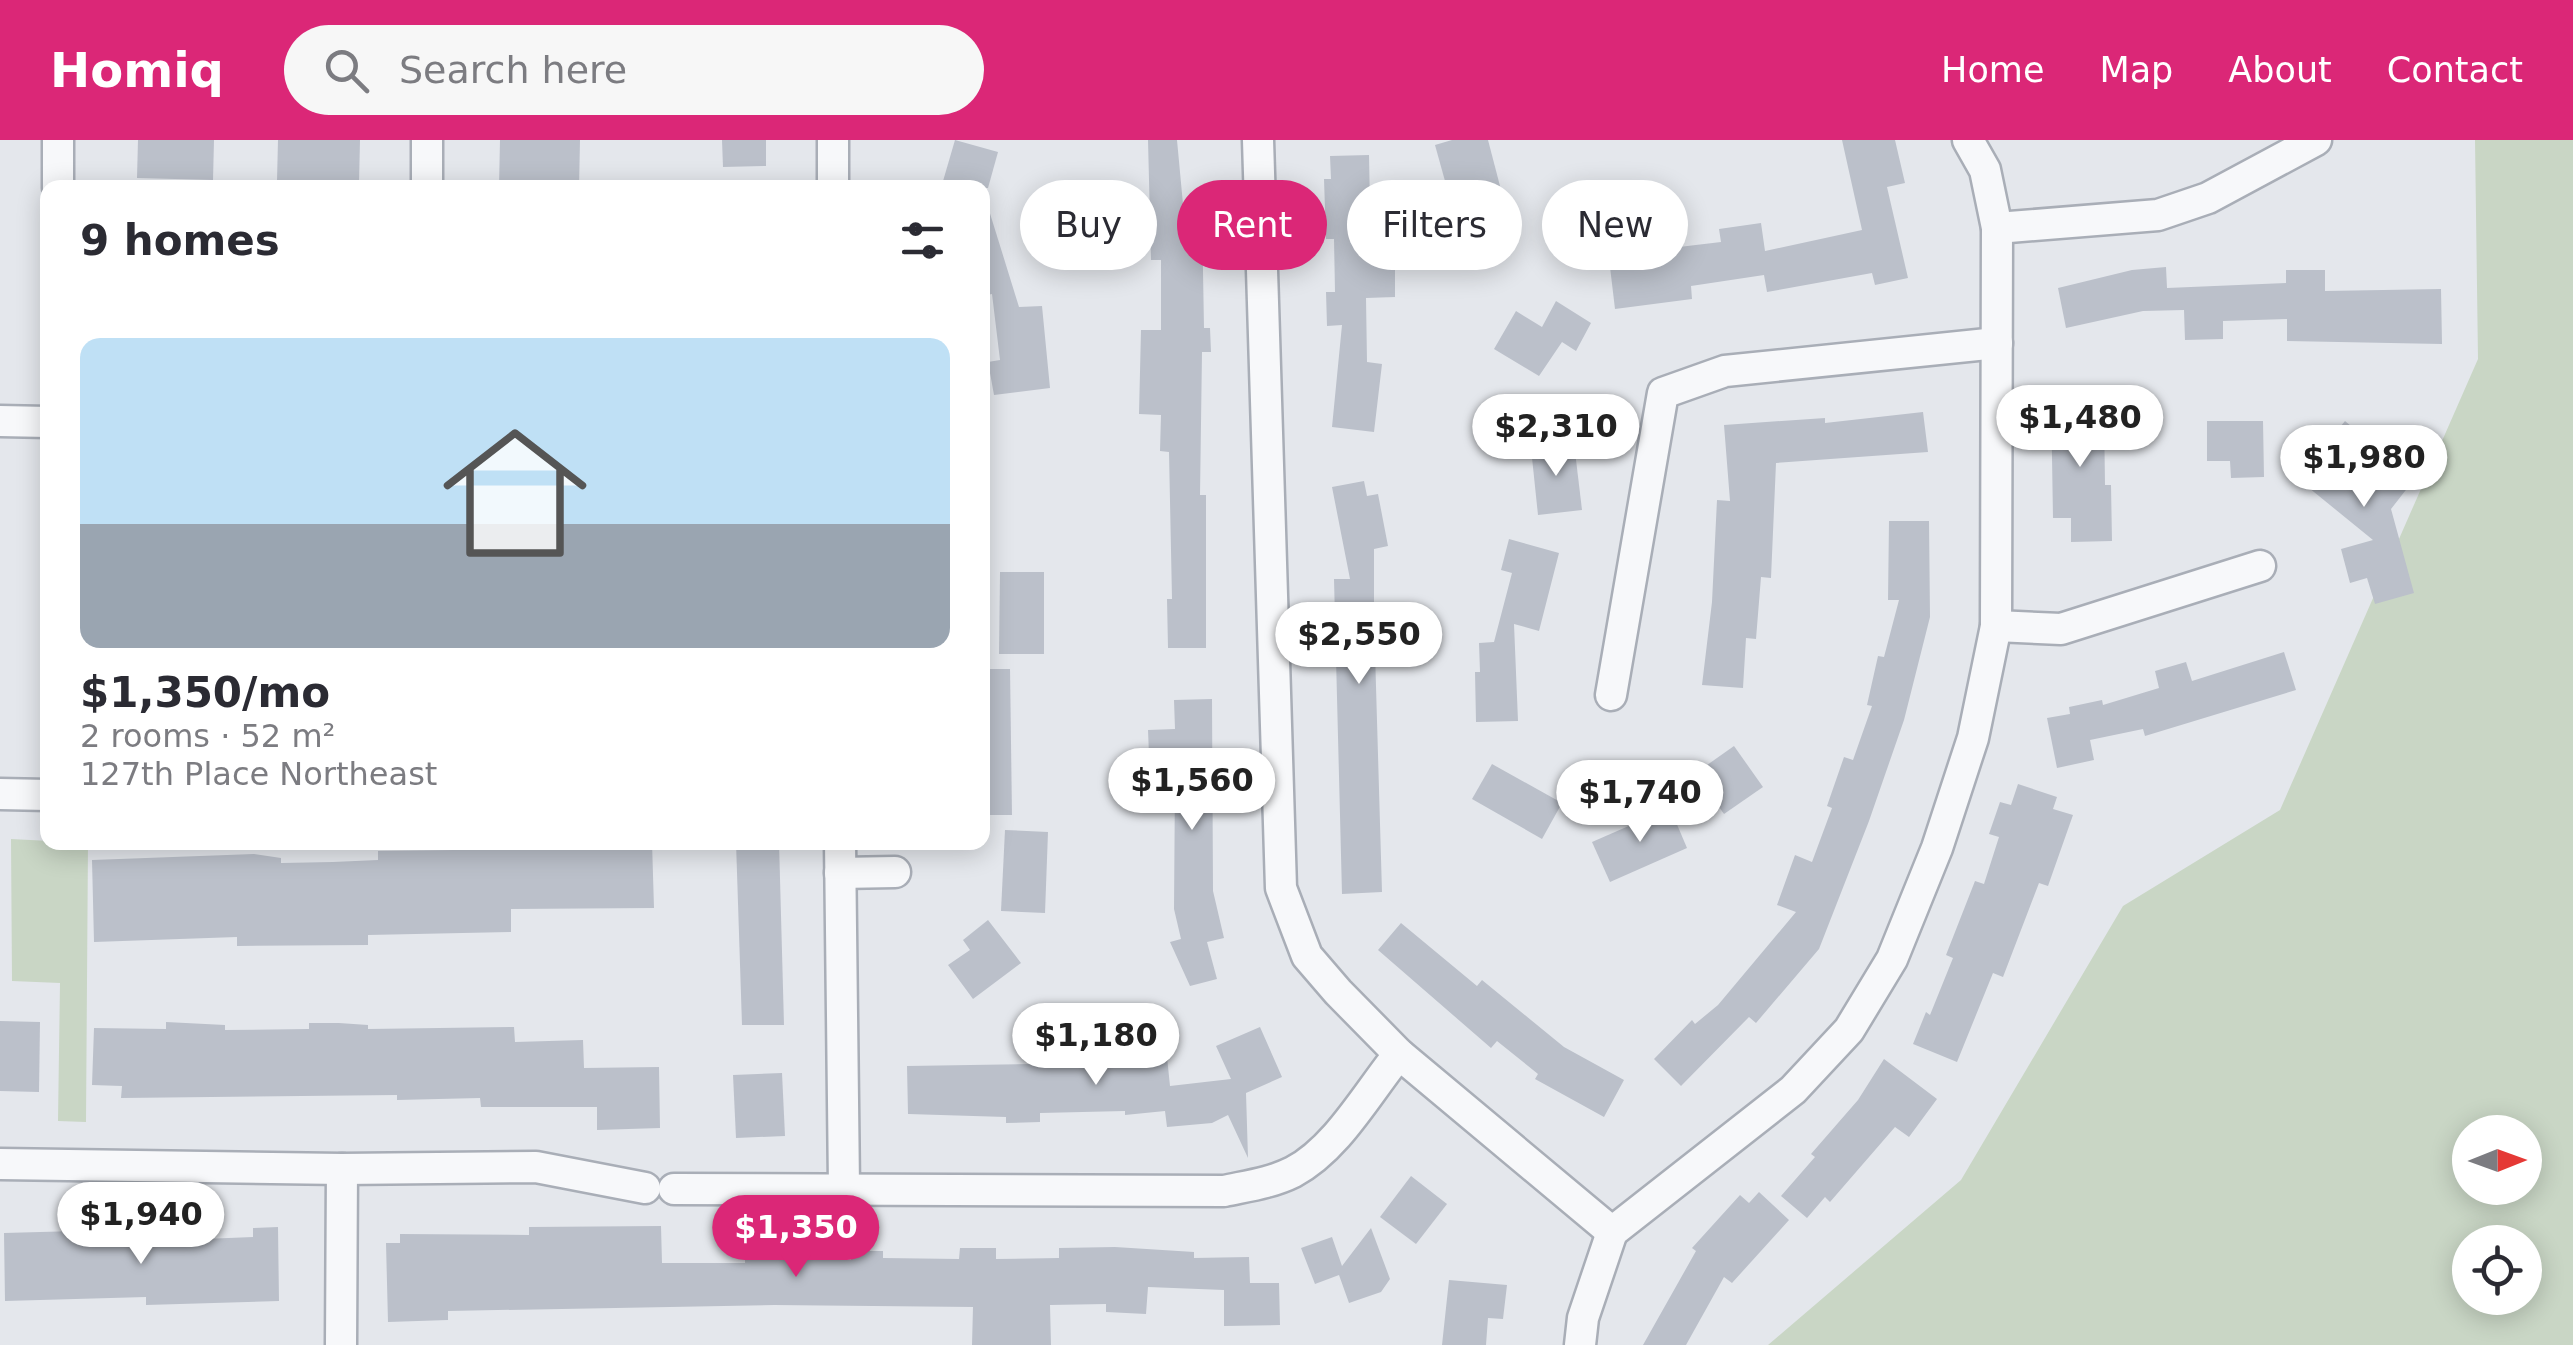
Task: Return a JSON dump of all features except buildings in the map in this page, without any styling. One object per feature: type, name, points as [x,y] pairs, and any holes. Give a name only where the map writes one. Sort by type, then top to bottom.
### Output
[{"type":"street","points":[[58,140],[58,180]]},
{"type":"street","points":[[427,140],[428,180]]},
{"type":"street","points":[[833,140],[833,180]]},
{"type":"street","points":[[1258,140],[1280,888],[1307,956],[1399,1054],[1612,1232]]},
{"type":"street","points":[[1580,1345],[1583,1318],[1612,1232],[1793,1090],[1849,1030],[1892,959],[1937,848],[1972,738],[1996,626],[1996,228],[1985,170],[1968,140]]},
{"type":"street","points":[[1996,228],[2158,214],[2208,198],[2316,140]]},
{"type":"street","points":[[1611,696],[1663,393],[1725,371],[1998,343]]},
{"type":"street","points":[[0,422],[40,422]]},
{"type":"street","points":[[1996,626],[2062,629],[2260,566]]},
{"type":"street","points":[[0,794],[40,795]]},
{"type":"street","points":[[844,1187],[840,858],[895,872]]},
{"type":"street","points":[[0,1164],[342,1169],[536,1167],[659,1188],[1224,1191],[1264,1183],[1294,1171],[1323,1150],[1399,1054]]},
{"type":"street","points":[[341,1345],[342,1169]]},
{"type":"green space","points":[[2475,140],[2573,140],[2573,1345],[1768,1345],[1961,1180],[2123,906],[2280,810],[2478,359]]},
{"type":"green space","points":[[11,839],[40,841],[40,850],[88,850],[86,1122],[58,1121],[60,983],[12,981]]}]
